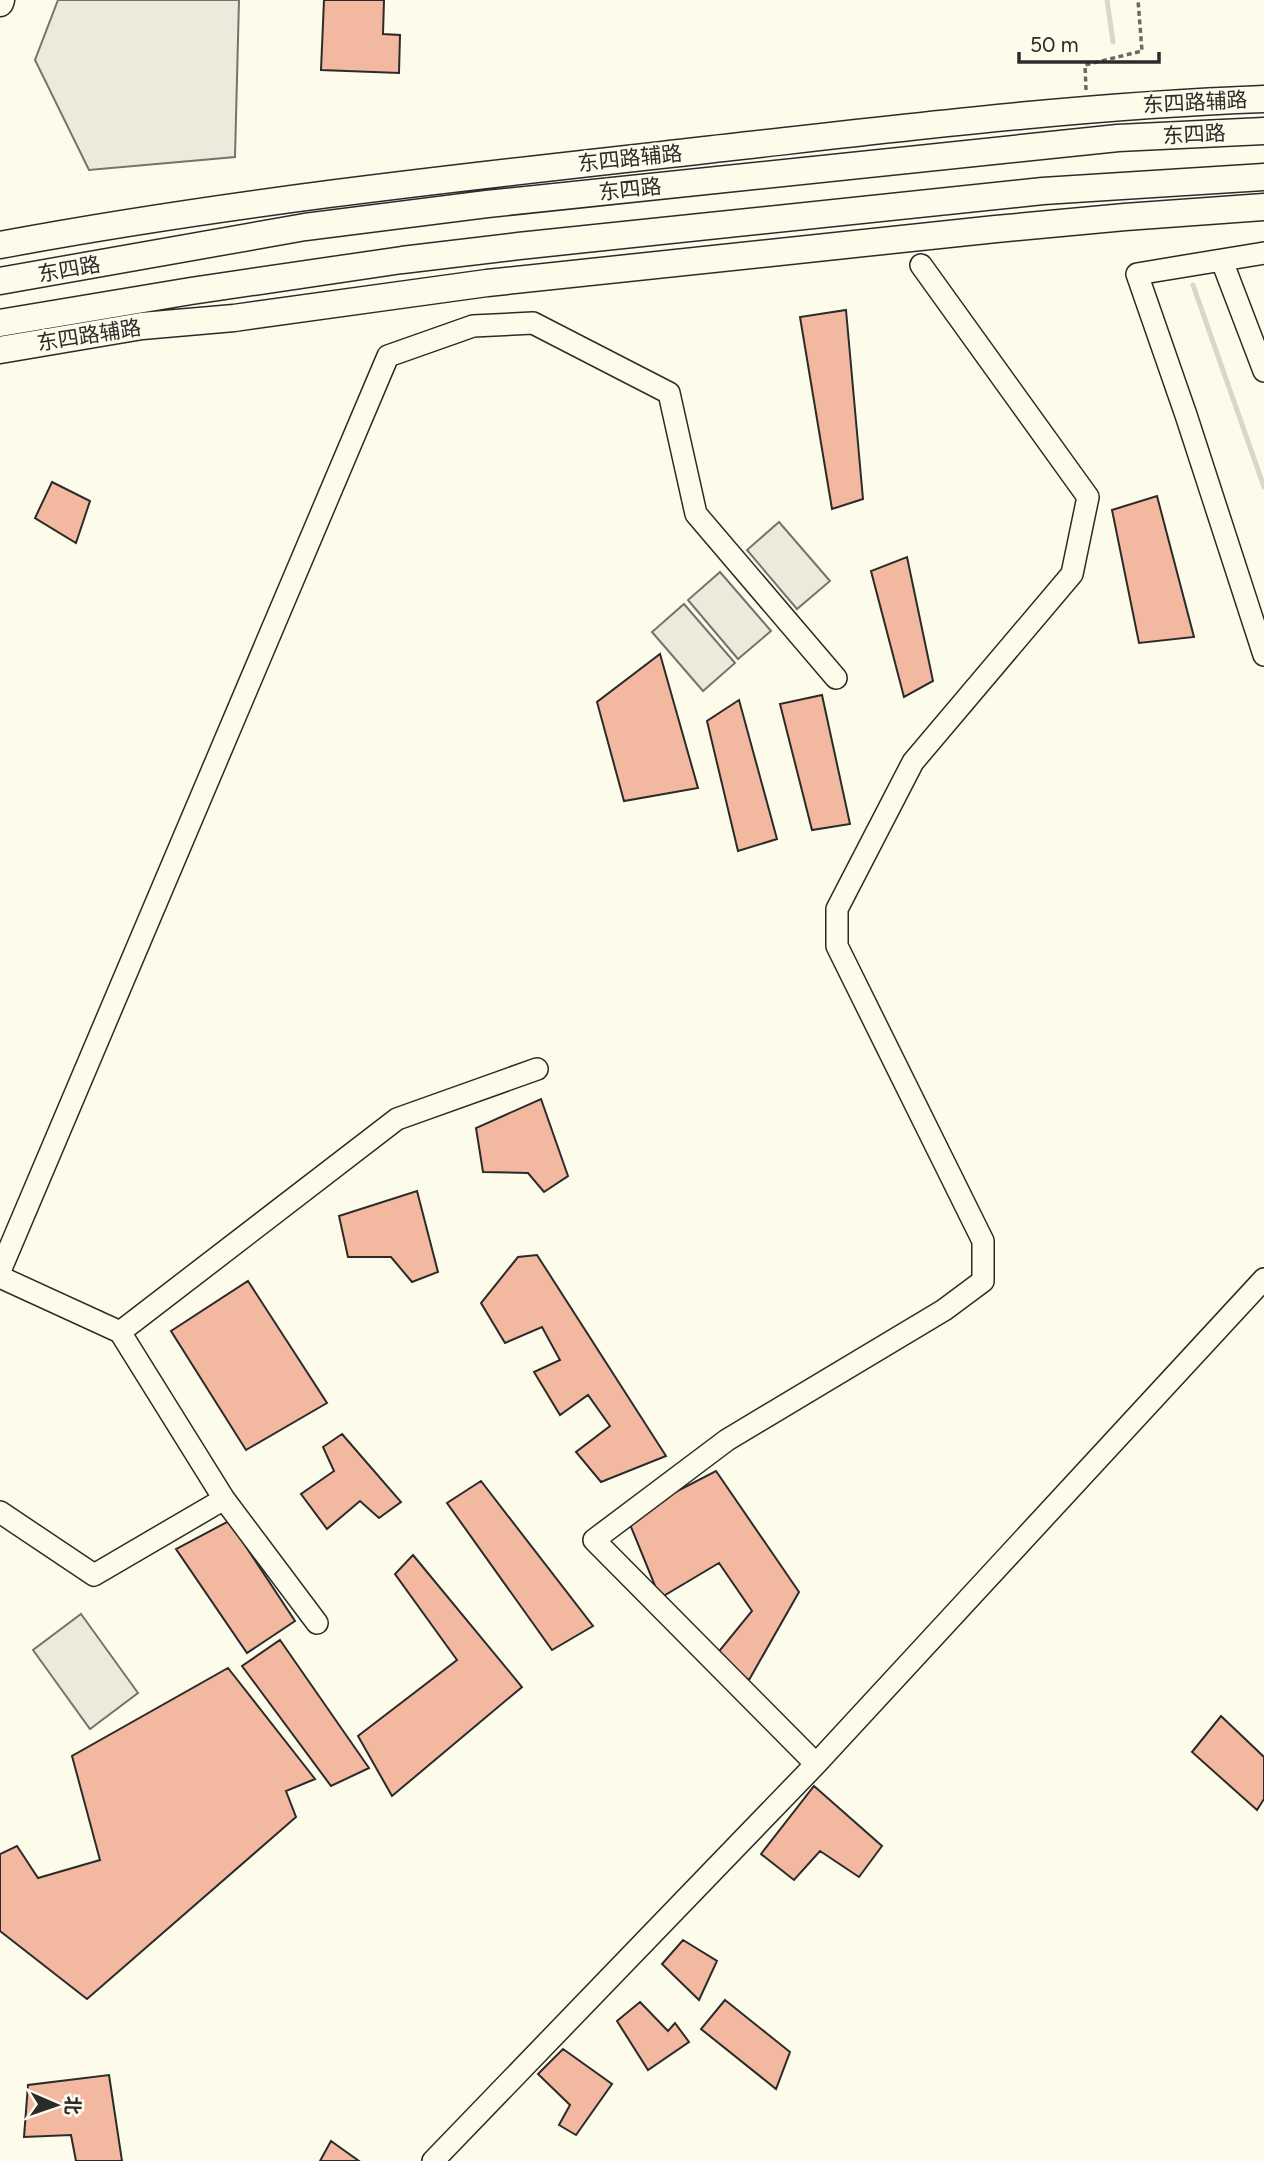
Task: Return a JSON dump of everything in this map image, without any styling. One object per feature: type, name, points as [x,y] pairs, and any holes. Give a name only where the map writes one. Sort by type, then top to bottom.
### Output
[{"type":"main road","name":"东四路辅路","points":[[0,245],[195,212],[428,180],[1088,109],[1156,103],[1264,99]]},
{"type":"main road","name":"东四路","points":[[0,281],[304,227],[487,204],[1105,139],[1264,131]]},
{"type":"main road","name":"东四路","points":[[0,323],[191,290],[519,246],[1043,191],[1264,177]]},
{"type":"main road","name":"东四路辅路","points":[[0,350],[142,326],[234,318],[487,283],[996,229],[1264,207]]},
{"type":"street","points":[[1264,253],[1137,274],[1191,428],[1264,655]]},
{"type":"street","points":[[1222,261],[1264,371]]},
{"type":"street","points":[[816,1764],[594,1540],[727,1440],[944,1310],[983,1281],[983,1241],[837,946],[837,909],[912,762],[1072,574],[1088,497],[921,265]]},
{"type":"street","points":[[0,1271],[388,356],[472,326],[533,323],[669,393],[696,514],[836,678]]},
{"type":"street","points":[[120,1332],[397,1119],[537,1069]]},
{"type":"street","points":[[0,1277],[120,1332],[224,1499],[317,1623]]},
{"type":"street","points":[[433,2161],[816,1764],[1264,1279]]},
{"type":"street","points":[[0,1512],[94,1575],[224,1499]]},
{"type":"path","points":[[1088,109],[1085,65],[1142,51],[1138,0]]},
{"type":"shaded area","points":[[58,0],[239,0],[235,157],[89,170],[35,60]]},
{"type":"shaded area","points":[[779,522],[830,581],[797,609],[747,550]]},
{"type":"shaded area","points":[[720,572],[771,631],[738,659],[688,600]]},
{"type":"shaded area","points":[[684,604],[735,663],[703,691],[652,632]]},
{"type":"shaded area","points":[[81,1614],[138,1693],[90,1729],[33,1650]]},
{"type":"building","points":[[324,0],[384,0],[383,34],[400,35],[399,73],[321,70]]},
{"type":"building","points":[[846,310],[863,499],[832,509],[800,317]]},
{"type":"building","points":[[52,482],[90,501],[76,543],[35,518]]},
{"type":"building","points":[[1157,496],[1194,637],[1139,643],[1112,510]]},
{"type":"building","points":[[907,557],[933,681],[904,697],[871,571]]},
{"type":"building","points":[[660,654],[698,788],[624,801],[597,702]]},
{"type":"building","points":[[822,695],[850,824],[812,830],[780,704]]},
{"type":"building","points":[[739,700],[777,839],[738,851],[707,721]]},
{"type":"building","points":[[541,1099],[568,1176],[544,1192],[528,1173],[483,1172],[476,1128]]},
{"type":"building","points":[[417,1191],[438,1272],[412,1282],[391,1257],[348,1257],[339,1216]]},
{"type":"building","points":[[537,1255],[666,1456],[601,1482],[576,1452],[610,1426],[588,1395],[560,1415],[534,1372],[560,1360],[542,1327],[505,1343],[481,1303],[518,1257]]},
{"type":"building","points":[[248,1281],[327,1403],[246,1450],[171,1331]]},
{"type":"building","points":[[342,1434],[401,1502],[379,1518],[360,1501],[327,1529],[301,1494],[334,1471],[323,1447]]},
{"type":"building","points":[[716,1471],[799,1592],[749,1680],[716,1655],[752,1611],[719,1563],[660,1598],[627,1517]]},
{"type":"building","points":[[481,1481],[593,1626],[552,1650],[447,1503]]},
{"type":"building","points":[[229,1521],[295,1621],[247,1653],[176,1549]]},
{"type":"building","points":[[413,1555],[522,1687],[392,1796],[358,1736],[457,1660],[395,1574]]},
{"type":"building","points":[[280,1640],[369,1768],[331,1786],[242,1666]]},
{"type":"building","points":[[228,1668],[315,1779],[286,1791],[296,1817],[87,1999],[0,1931],[0,1854],[17,1846],[38,1878],[100,1860],[72,1756]]},
{"type":"building","points":[[1221,1716],[1264,1757],[1264,1799],[1257,1810],[1192,1752]]},
{"type":"building","points":[[814,1786],[882,1846],[859,1877],[820,1851],[794,1880],[761,1854]]},
{"type":"building","points":[[683,1940],[717,1961],[699,2000],[662,1964]]},
{"type":"building","points":[[725,2000],[790,2052],[776,2089],[701,2029]]},
{"type":"building","points":[[640,2002],[668,2031],[675,2023],[689,2042],[648,2070],[617,2021]]},
{"type":"building","points":[[563,2049],[612,2084],[576,2135],[559,2125],[570,2105],[538,2074]]},
{"type":"building","points":[[109,2075],[122,2161],[76,2161],[71,2135],[24,2137],[28,2085]]},
{"type":"building","points":[[331,2141],[359,2161],[320,2161]]},
{"type":"waterway","points":[[1107,0],[1113,42]]},
{"type":"waterway","points":[[1193,285],[1264,487]]}]
